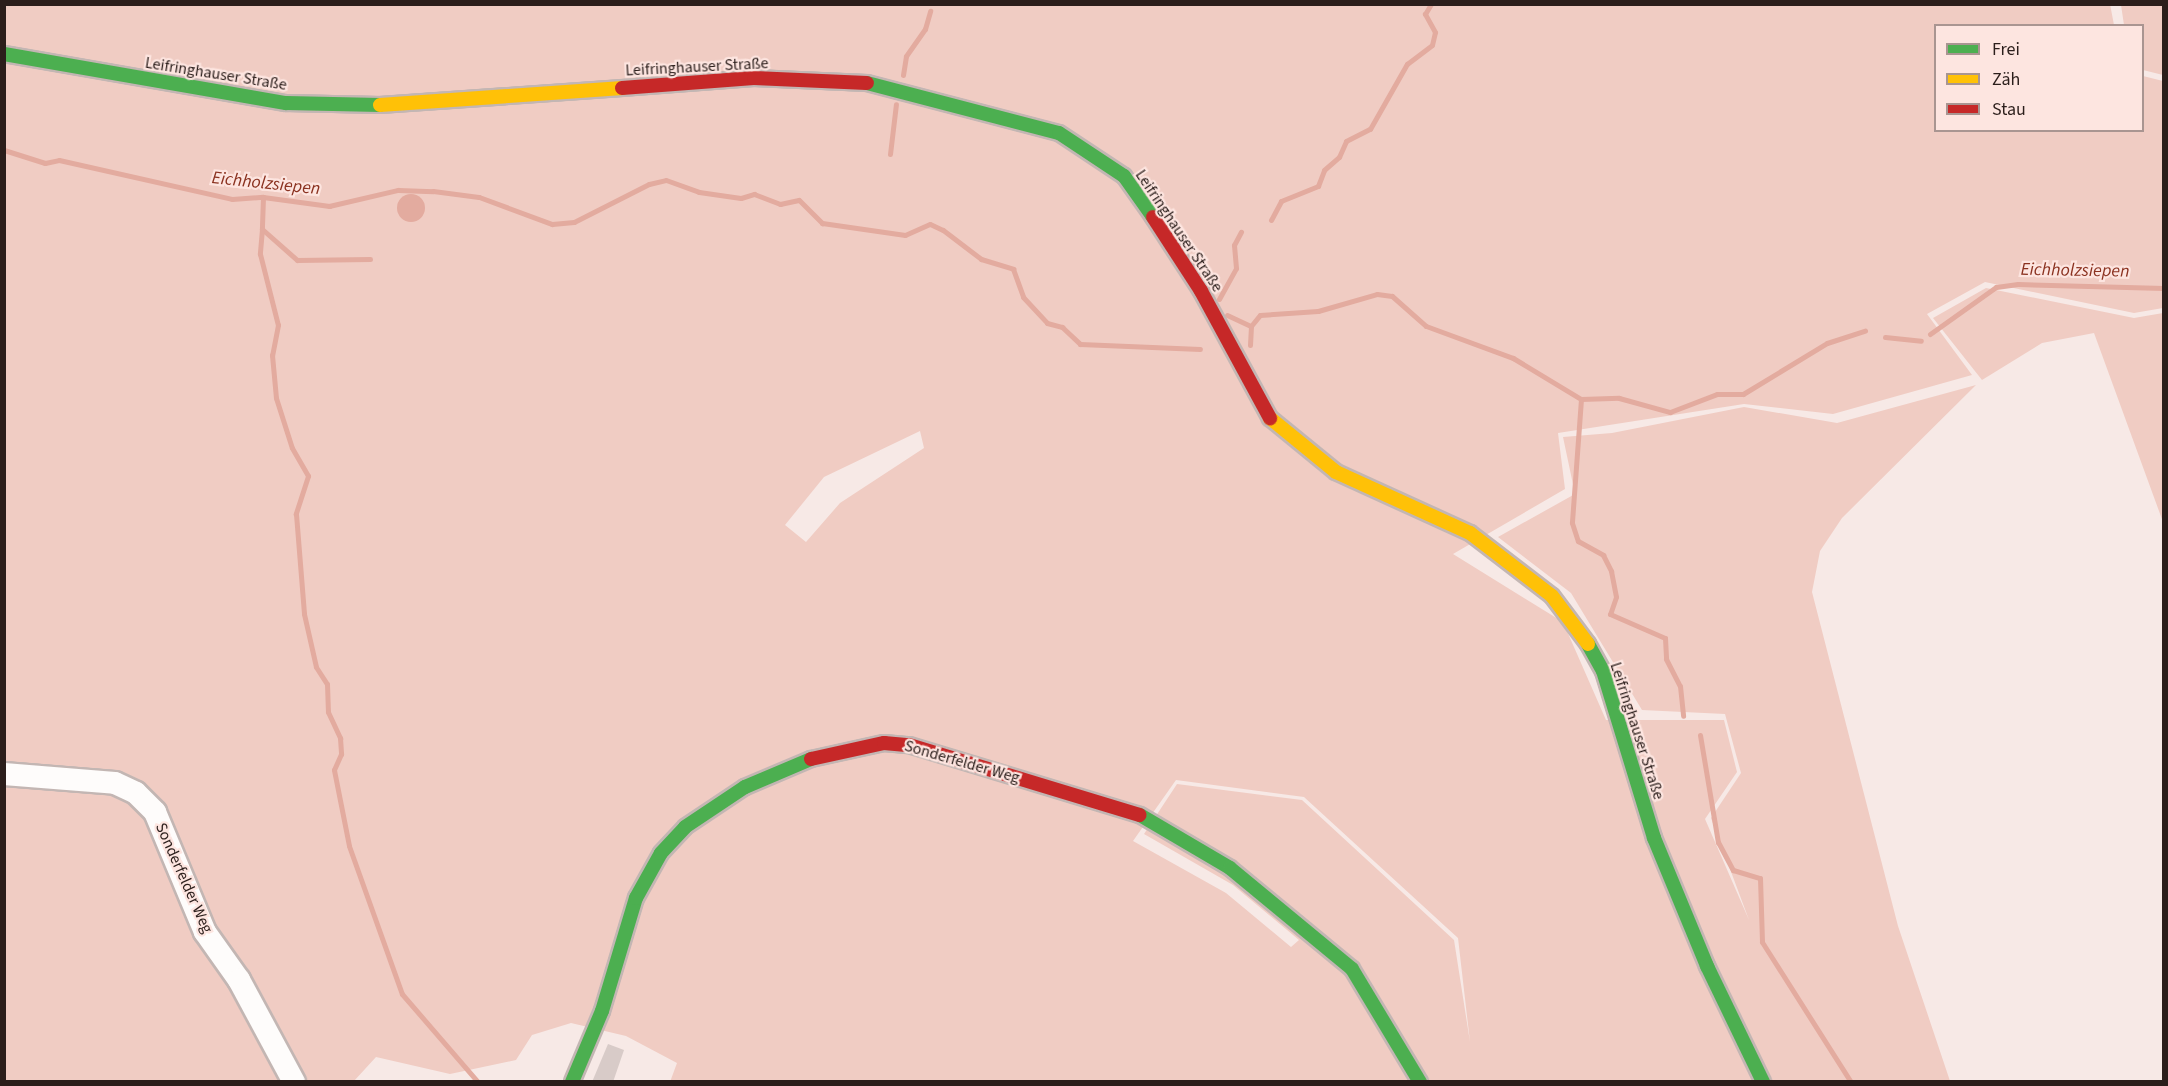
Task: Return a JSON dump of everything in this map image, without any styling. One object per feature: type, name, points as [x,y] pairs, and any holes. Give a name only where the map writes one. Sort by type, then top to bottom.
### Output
[{"type":"street","name":"Leifringhauser Straße","points":[[4,54],[286,103],[379,105],[754,78],[865,82],[976,108],[1059,133],[1082,146],[1135,190],[1201,291],[1267,415],[1289,437],[1336,472],[1470,533],[1551,596],[1583,636],[1603,671],[1654,838],[1707,966],[1763,1082]]},
{"type":"street","name":"Sonderfelder Weg","points":[[572,1082],[602,1011],[636,898],[661,853],[685,827],[745,786],[826,753],[884,742],[909,745],[1132,810],[1230,868],[1352,969],[1420,1082]]},
{"type":"street","name":"Sonderfelder Weg","points":[[4,774],[115,783],[136,793],[155,812],[205,932],[239,981],[294,1082]]},
{"type":"shaded area","points":[[2110,4],[2114,24],[1934,24],[1934,132],[2144,132],[2144,76],[2163,81],[2163,308],[2134,313],[1985,282],[1927,314],[1972,375],[1833,414],[1744,404],[1558,433],[1565,489],[1453,554],[1563,622],[1606,720],[1724,720],[1737,772],[1705,819],[1749,920],[1711,818],[1741,773],[1725,714],[1642,710],[1571,593],[1498,537],[1575,494],[1563,437],[1612,433],[1744,407],[1837,423],[1976,385],[1842,518],[1820,551],[1812,592],[1898,926],[1950,1081],[670,1082],[677,1063],[626,1036],[571,1023],[532,1035],[516,1060],[450,1074],[376,1057],[354,1081],[4,1081],[5,5]],"holes":[[[920,431],[924,448],[840,503],[806,542],[785,525],[824,477]],[[1176,780],[1304,797],[1458,938],[1470,1042],[1454,940],[1302,800],[1177,784],[1144,834],[1233,885],[1299,940],[1291,947],[1226,893],[1133,841]]]},
{"type":"shaded area","points":[[2121,5],[2163,5],[2163,75],[2144,70],[2144,24],[2124,24]]},
{"type":"shaded area","points":[[411,194],[421,198],[425,208],[421,218],[411,222],[401,218],[397,208],[401,198]]},
{"type":"shaded area","points":[[1986,288],[2134,318],[2163,313],[2163,522],[2094,333],[2042,343],[1982,380],[1933,318]]},
{"type":"building","points":[[608,1044],[624,1050],[613,1082],[592,1082]]},
{"type":"waterway","points":[[1271,220],[1281,201],[1318,186],[1324,170],[1339,157],[1346,141],[1370,129],[1407,64],[1432,45],[1435,32],[1425,14],[1431,4]]},
{"type":"waterway","points":[[903,75],[906,56],[925,29],[930,11]]},
{"type":"waterway","points":[[890,154],[896,104]]},
{"type":"waterway","name":"Eichholzsiepen","points":[[4,150],[45,163],[59,160],[232,199],[263,197],[329,206],[398,190],[433,191],[479,197],[552,224],[574,222],[649,184],[666,180],[699,192],[741,198],[754,194],[780,204],[799,200],[822,223],[905,235],[930,224],[943,230],[981,259],[1013,269],[1023,297],[1047,323],[1062,327],[1080,344],[1200,349]]},
{"type":"waterway","points":[[263,197],[262,229],[297,260],[370,259]]},
{"type":"waterway","points":[[262,229],[260,254],[278,325],[272,355],[276,398],[292,448],[308,476],[296,514],[304,614],[316,667],[327,684],[328,712],[340,738],[341,754],[334,770],[349,846],[402,994],[478,1082]]},
{"type":"waterway","points":[[1219,299],[1236,268],[1234,245],[1241,232]]},
{"type":"waterway","name":"Eichholzsiepen","points":[[1930,334],[1996,287],[2018,284],[2164,288]]},
{"type":"waterway","name":"Eichholzsiepen","points":[[1250,345],[1251,326],[1260,315],[1318,311],[1377,294],[1392,296],[1426,326],[1513,358],[1581,399],[1619,398],[1670,412],[1717,394],[1743,394],[1827,343],[1865,331]]},
{"type":"waterway","points":[[1227,315],[1251,326]]},
{"type":"waterway","name":"Eichholzsiepen","points":[[1885,337],[1921,341]]},
{"type":"waterway","points":[[1581,399],[1572,523],[1578,541],[1603,555],[1611,571],[1616,597],[1610,614],[1665,638],[1666,659],[1680,686],[1683,716]]},
{"type":"waterway","points":[[1700,735],[1718,842],[1733,870],[1760,878],[1762,942],[1851,1082]]},
{"type":"traffic: fast","points":[[4,54],[286,103],[380,105]]},
{"type":"traffic: fast","points":[[867,83],[1059,133],[1124,176],[1153,217]]},
{"type":"traffic: fast","points":[[1588,644],[1603,671],[1654,838],[1707,966],[1763,1082]]},
{"type":"traffic: fast","points":[[572,1082],[602,1011],[636,898],[661,853],[685,827],[745,787],[811,759]]},
{"type":"traffic: fast","points":[[1140,815],[1230,868],[1352,969],[1420,1082]]},
{"type":"traffic: slow","points":[[380,105],[622,88]]},
{"type":"traffic: slow","points":[[1270,418],[1336,472],[1470,533],[1552,596],[1588,644]]},
{"type":"traffic: jam","points":[[622,88],[754,78],[867,83]]},
{"type":"traffic: jam","points":[[1153,217],[1201,291],[1270,418]]},
{"type":"traffic: jam","points":[[811,759],[884,743],[909,745],[1140,815]]}]
